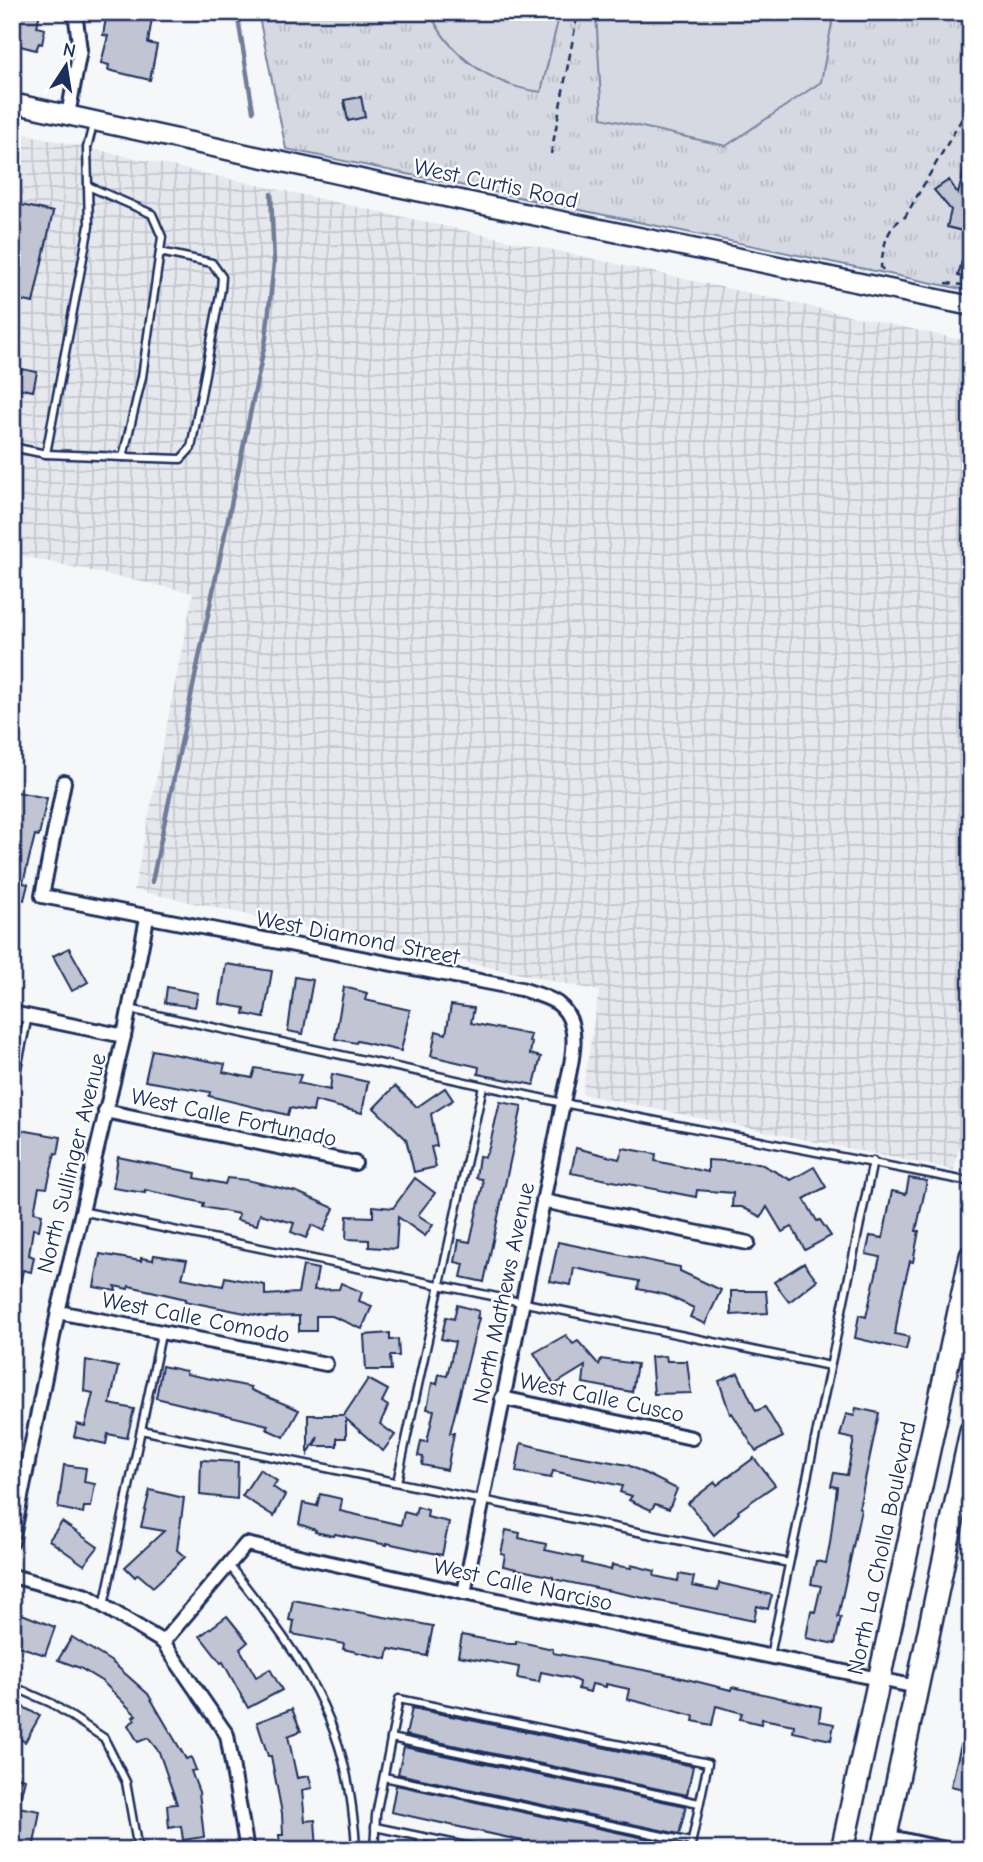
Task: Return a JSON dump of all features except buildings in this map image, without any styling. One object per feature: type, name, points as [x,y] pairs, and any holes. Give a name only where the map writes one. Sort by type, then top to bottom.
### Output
[{"type":"main road","name":"North La Cholla Boulevard","points":[[842,1850],[965,1311],[971,1256]]},
{"type":"main road","points":[[885,1843],[971,1431]]},
{"type":"street","points":[[68,115],[80,50],[75,12]]},
{"type":"street","name":"West Curtis Road","points":[[12,103],[415,191],[971,306]]},
{"type":"street","name":"West Diamond Street","points":[[64,782],[42,897],[521,989],[542,995],[559,1004]]},
{"type":"street","name":"North Sullinger Avenue","points":[[12,1542],[58,1312],[124,1036],[147,918]]},
{"type":"street","name":"North Mathews Avenue","points":[[464,1593],[574,1040],[571,1021],[559,1004]]},
{"type":"street","points":[[12,1013],[124,1036]]},
{"type":"street","name":"West Calle Fortunado","points":[[105,1111],[355,1163]]},
{"type":"street","points":[[543,1201],[748,1243]]},
{"type":"street","name":"West Calle Comodo","points":[[58,1312],[162,1330],[326,1364]]},
{"type":"street","name":"West Calle Cusco","points":[[502,1398],[692,1438]]},
{"type":"street","name":"West Calle Narciso","points":[[163,1642],[246,1544],[464,1593],[917,1687]]},
{"type":"street","points":[[12,1576],[87,1596],[163,1642],[227,1735],[247,1850]]},
{"type":"street","points":[[885,1843],[950,1850]]},
{"type":"lane","points":[[46,454],[89,226],[87,148],[94,121]]},
{"type":"lane","points":[[88,186],[152,214],[162,237],[142,377],[123,457]]},
{"type":"lane","points":[[12,447],[46,454],[181,459],[191,448],[222,277],[212,263],[160,252]]},
{"type":"lane","points":[[129,1009],[563,1103],[971,1182]]},
{"type":"lane","points":[[12,1092],[28,1016]]},
{"type":"lane","points":[[397,1482],[483,1086]]},
{"type":"lane","points":[[769,1657],[873,1161]]},
{"type":"lane","points":[[80,1211],[830,1366]]},
{"type":"lane","points":[[104,1606],[162,1330]]},
{"type":"lane","points":[[141,1430],[789,1563]]},
{"type":"lane","points":[[229,1565],[287,1640],[324,1703],[348,1776],[355,1850]]},
{"type":"lane","points":[[12,1686],[51,1703],[104,1738],[126,1782],[138,1850]]},
{"type":"lane","points":[[374,1850],[375,1827],[399,1699],[708,1763],[690,1850]]},
{"type":"lane","points":[[391,1738],[699,1803]]},
{"type":"lane","points":[[384,1777],[691,1842]]},
{"type":"lane","points":[[375,1827],[485,1850]]},
{"type":"lane","points":[[419,1850],[422,1837]]},
{"type":"path","points":[[551,154],[578,12]]},
{"type":"path","points":[[888,275],[881,267],[884,241],[899,220],[905,217],[971,103]]},
{"type":"path","points":[[944,283],[971,286]]},
{"type":"shaded area","points":[[12,131],[971,342],[971,1090],[954,1170],[582,1094],[599,991],[134,890],[193,593],[12,554]]},
{"type":"green space","points":[[258,12],[971,12],[971,291],[286,149]]},
{"type":"green space","points":[[430,12],[560,12],[541,92],[506,83],[475,67],[449,43]]},
{"type":"green space","points":[[596,12],[834,12],[821,82],[726,146],[602,118]]},
{"type":"waterway","points":[[237,12],[253,111]]},
{"type":"waterway","points":[[152,882],[266,338],[274,263],[271,194]]}]
